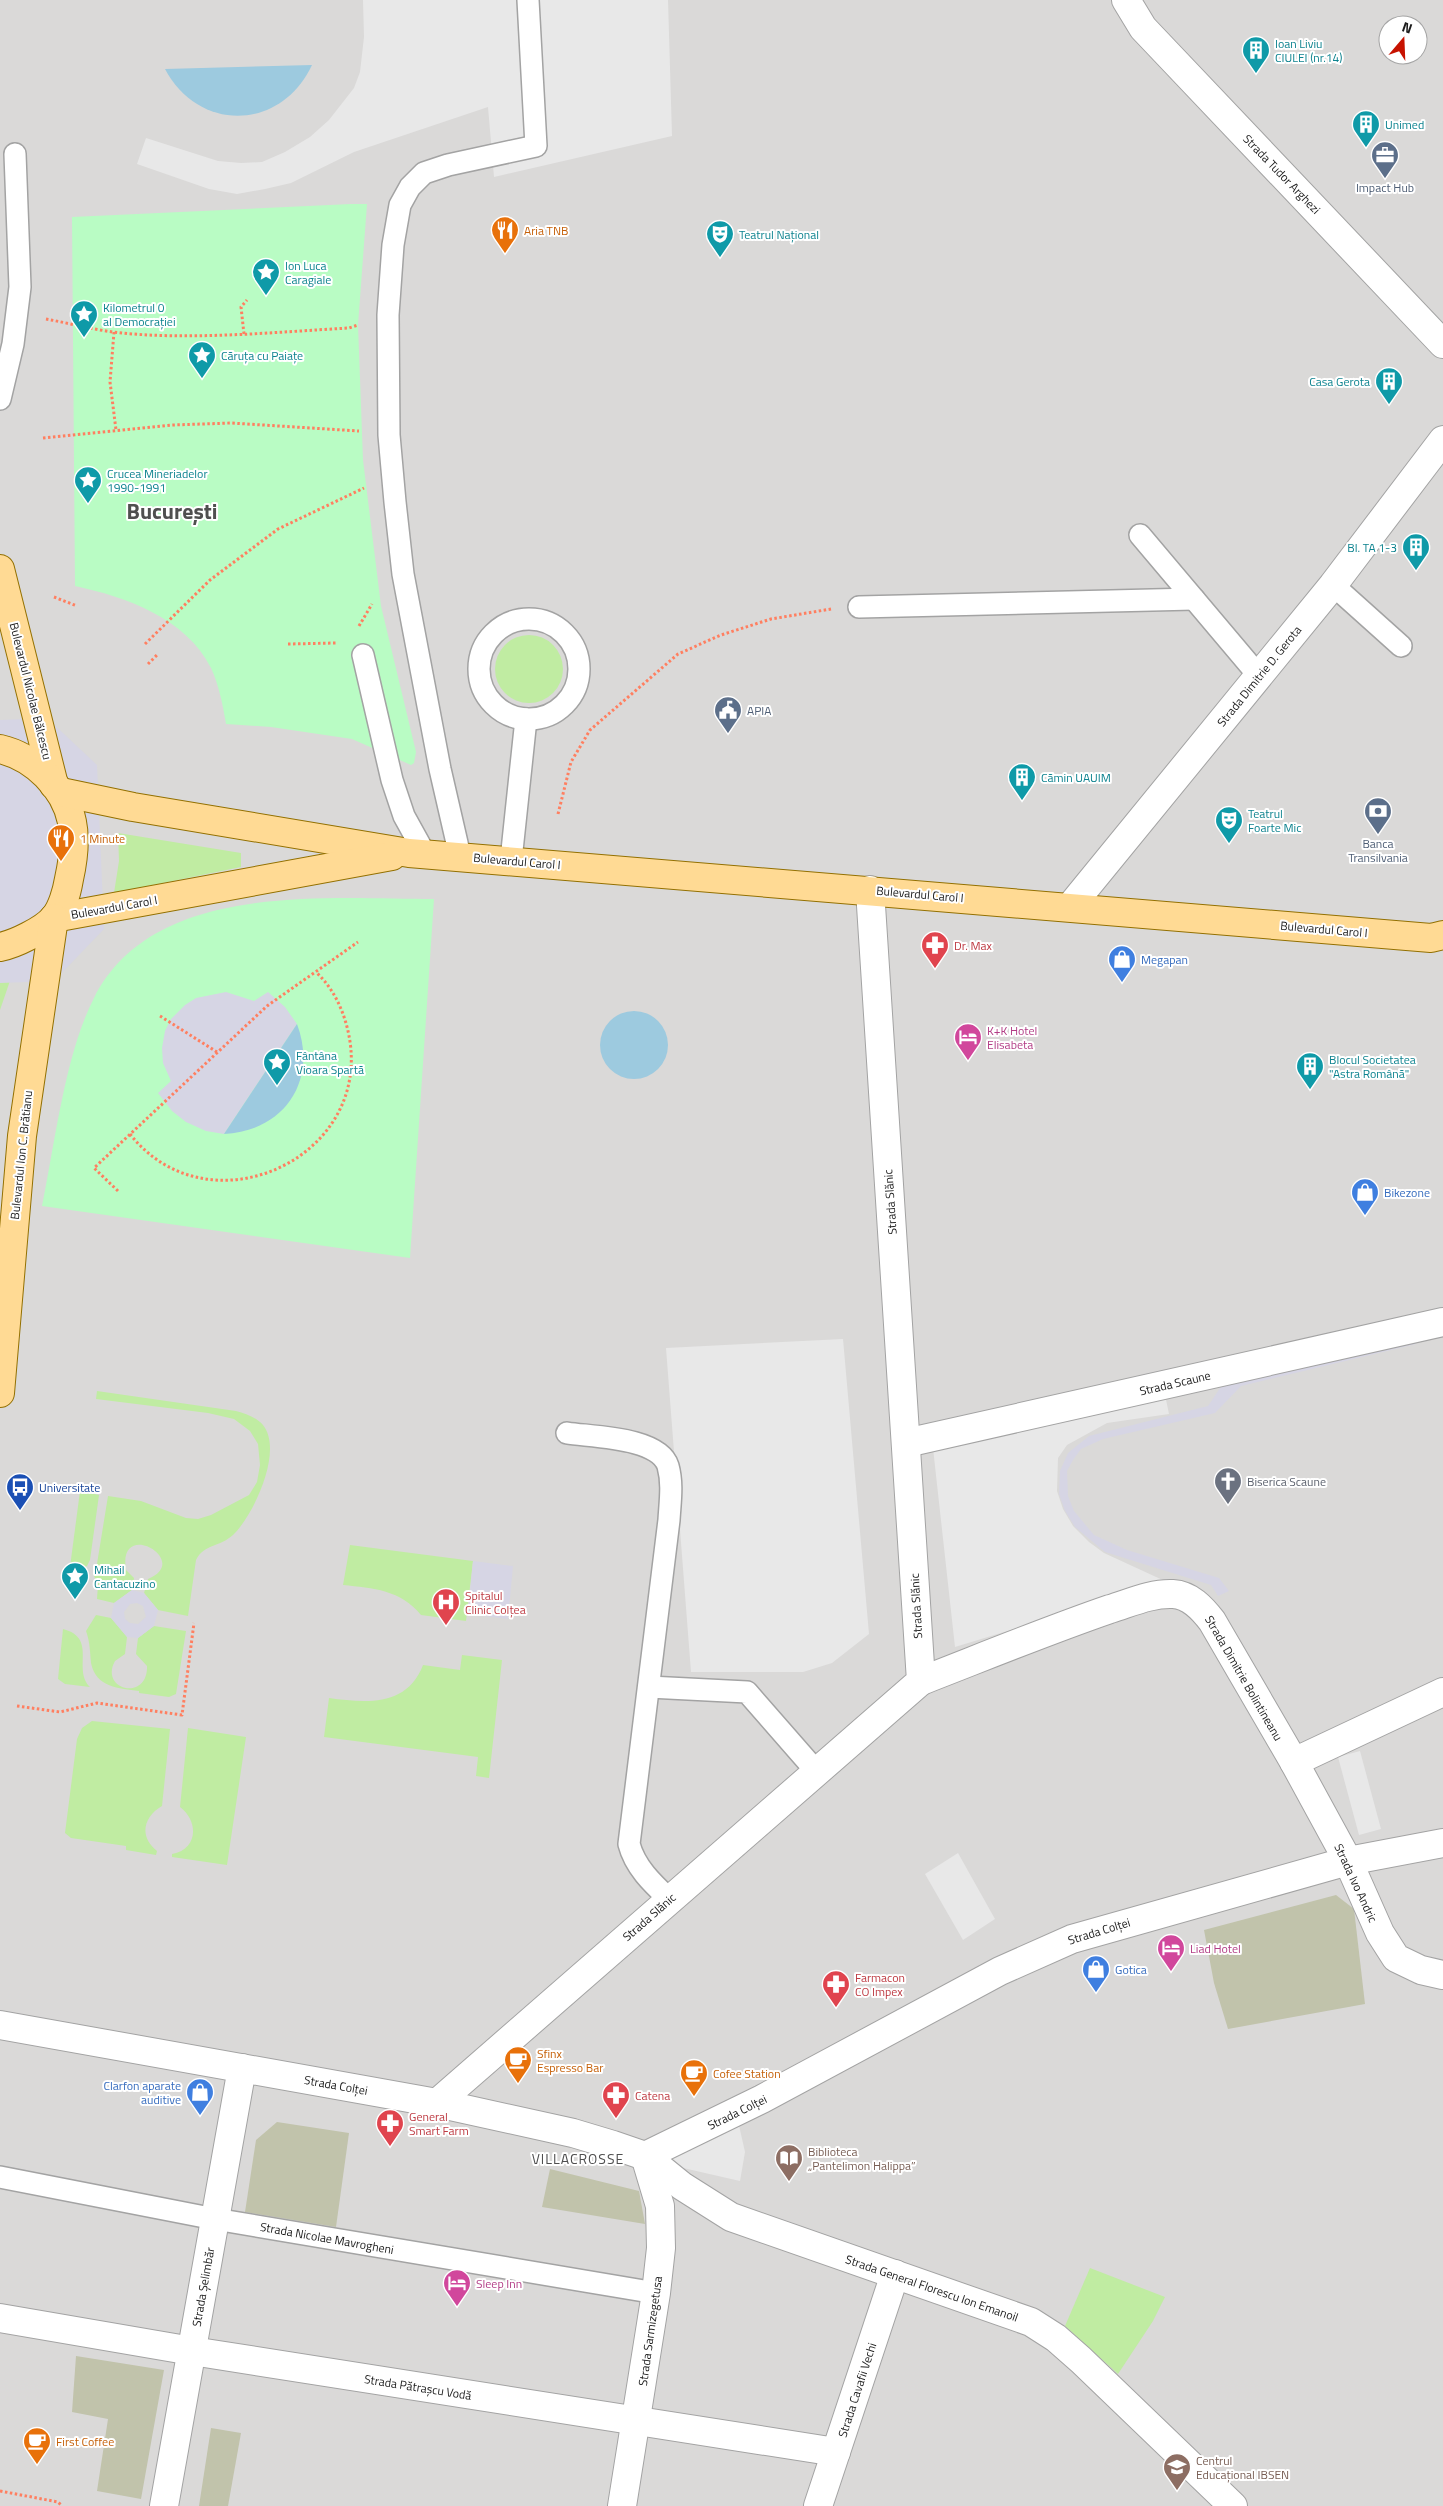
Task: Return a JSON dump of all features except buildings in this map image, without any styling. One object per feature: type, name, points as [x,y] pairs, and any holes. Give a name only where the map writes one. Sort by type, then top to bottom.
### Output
[{"type":"main road","name":"Bulevardul Nicolae Bălcescu","points":[[0,569],[58,788],[72,821],[74,858],[67,890],[54,918]]},
{"type":"main road","points":[[0,749],[8,751],[36,766],[58,788]]},
{"type":"main road","name":"Bulevardul Carol I","points":[[58,788],[151,810],[417,853],[1070,907],[1439,940]]},
{"type":"main road","name":"Bulevardul Carol I","points":[[54,918],[417,853]]},
{"type":"main road","points":[[0,947],[19,941],[54,918]]},
{"type":"main road","name":"Bulevardul Ion C. Brătianu","points":[[0,1393],[22,1136],[54,918]]},
{"type":"street","name":"Strada Tudor Arghezi","points":[[1126,0],[1143,28],[1443,344]]},
{"type":"street","name":"Strada Dimitrie D. Gerota","points":[[1070,907],[1333,585],[1443,440]]},
{"type":"street","name":"Strada Slănic","points":[[437,2103],[668,1899],[921,1681],[870,890]]},
{"type":"street","name":"Strada Scaune","points":[[906,1443],[1443,1322]]},
{"type":"street","name":"Strada Dimitrie Bolintineanu","points":[[921,1681],[1093,1615],[1149,1596],[1173,1594],[1189,1599],[1202,1608],[1212,1621],[1294,1762]]},
{"type":"street","points":[[1294,1762],[1443,1692]]},
{"type":"street","name":"Strada Ivo Andric","points":[[1294,1762],[1348,1861],[1380,1933],[1396,1958],[1420,1970],[1443,1976]]},
{"type":"street","name":"Strada Colței","points":[[0,2025],[437,2103],[573,2133],[645,2156],[762,2099],[1000,1971],[1041,1951],[1098,1930],[1348,1861],[1443,1843]]},
{"type":"street","name":"Strada Șelimbăr","points":[[164,2506],[242,2068]]},
{"type":"street","name":"Strada General Florescu Ion Emanoil","points":[[645,2156],[682,2186],[731,2217],[1031,2322],[1056,2338],[1233,2506]]},
{"type":"street","name":"Strada Sarmizegetusa","points":[[622,2506],[656,2294],[662,2225],[656,2188],[645,2156]]},
{"type":"street","name":"Strada Cavafii Vechi","points":[[818,2506],[895,2274]]},
{"type":"street","name":"Strada Pătrașcu Vodă","points":[[0,2318],[192,2351],[836,2452]]},
{"type":"lane","points":[[460,856],[440,769],[403,574],[389,435],[388,315],[396,222],[400,205],[410,187],[424,173],[448,165],[536,146],[528,0]]},
{"type":"lane","points":[[0,399],[13,344],[20,287],[16,154]]},
{"type":"lane","points":[[1140,535],[1259,676]]},
{"type":"lane","points":[[1333,585],[1401,646]]},
{"type":"lane","points":[[859,606],[1194,599]]},
{"type":"lane","points":[[528,618],[545,621],[559,628],[574,647],[580,670],[577,686],[569,700],[557,711],[542,717],[526,719],[510,715],[495,706],[485,693],[479,677],[480,660],[485,644],[496,631],[511,622],[528,618]]},
{"type":"lane","points":[[363,655],[392,780],[417,853]]},
{"type":"lane","points":[[511,860],[526,719]]},
{"type":"lane","points":[[567,1433],[644,1444],[658,1453],[668,1464],[671,1485],[669,1520],[629,1844],[632,1856],[647,1878],[668,1899]]},
{"type":"lane","points":[[649,1687],[747,1692],[816,1771]]},
{"type":"lane","name":"Strada Nicolae Mavrogheni","points":[[0,2177],[215,2219],[656,2294]]},
{"type":"path","points":[[244,334],[241,307],[247,300]]},
{"type":"path","points":[[40,318],[114,332],[244,334],[349,328],[388,315]]},
{"type":"path","points":[[114,332],[110,382],[116,430]]},
{"type":"path","points":[[43,438],[116,430],[231,423],[353,430],[389,435]]},
{"type":"path","points":[[145,644],[210,580],[278,529],[392,474]]},
{"type":"path","points":[[54,597],[77,606]]},
{"type":"path","points":[[558,814],[571,762],[590,730],[678,654],[721,635],[771,619],[818,610],[859,606]]},
{"type":"path","points":[[288,644],[337,643]]},
{"type":"path","points":[[148,664],[156,655]]},
{"type":"path","points":[[118,1191],[94,1168],[267,1006],[358,942]]},
{"type":"path","points":[[130,1134],[143,1148],[170,1167],[211,1180],[244,1180],[266,1175],[295,1161],[313,1147],[327,1130],[338,1112],[349,1081],[351,1059],[344,1016],[329,986],[316,972]]},
{"type":"path","points":[[160,1016],[217,1052]]},
{"type":"path","points":[[17,1706],[60,1712],[98,1703],[182,1715],[194,1623]]},
{"type":"path","points":[[0,2491],[58,2502],[62,2506]]},
{"type":"shaded area","points":[[0,0],[1443,0],[1443,2506],[0,2506]]},
{"type":"shaded area","points":[[363,0],[668,0],[672,136],[494,177],[488,107],[354,152],[291,183],[237,194],[209,189],[137,164],[146,138],[218,161],[241,163],[262,162],[285,152],[310,137],[329,120],[354,88],[360,72],[364,37]]},
{"type":"shaded area","points":[[47,718],[97,765],[104,929],[54,981],[0,983],[0,720]]},
{"type":"shaded area","points":[[226,992],[254,1001],[268,992],[285,1007],[297,1024],[224,1134],[206,1131],[186,1122],[172,1111],[158,1093],[171,1081],[163,1063],[162,1048],[165,1031],[171,1019],[185,1005],[196,998]]},
{"type":"shaded area","points":[[1411,1329],[1416,1344],[1241,1386],[1215,1413],[1103,1439],[1081,1449],[1073,1460],[1067,1471],[1068,1496],[1074,1511],[1094,1535],[1127,1550],[1219,1578],[1229,1591],[1218,1596],[1211,1585],[1105,1552],[1075,1527],[1065,1511],[1059,1494],[1060,1471],[1068,1453],[1089,1436],[1208,1406],[1233,1369]]},
{"type":"shaded area","points":[[843,1339],[869,1634],[832,1663],[803,1672],[691,1672],[666,1348]]},
{"type":"shaded area","points":[[1164,1390],[1169,1414],[1107,1423],[1067,1445],[1058,1458],[1057,1491],[1063,1509],[1073,1526],[1089,1542],[1104,1553],[1167,1582],[955,1647],[933,1448]]},
{"type":"shaded area","points":[[473,1561],[513,1566],[508,1619],[468,1614]]},
{"type":"shaded area","points":[[132,1590],[144,1593],[158,1610],[154,1626],[138,1638],[127,1637],[111,1618],[114,1603]],"holes":[[[137,1603],[143,1606],[146,1617],[138,1624],[130,1623],[125,1619],[124,1612],[130,1604]]]},
{"type":"shaded area","points":[[1360,1751],[1381,1829],[1359,1835],[1338,1757]]},
{"type":"shaded area","points":[[958,1853],[995,1919],[963,1940],[925,1874]]},
{"type":"shaded area","points":[[1336,1895],[1354,1909],[1365,2004],[1228,2029],[1214,1983],[1204,1930]]},
{"type":"shaded area","points":[[736,2112],[745,2152],[740,2181],[657,2162]]},
{"type":"shaded area","points":[[277,2122],[349,2133],[336,2227],[245,2212],[256,2140]]},
{"type":"shaded area","points":[[550,2169],[639,2191],[645,2224],[542,2207]]},
{"type":"shaded area","points":[[76,2356],[164,2370],[141,2499],[97,2491],[108,2419],[72,2412]]},
{"type":"shaded area","points":[[211,2428],[241,2433],[228,2506],[199,2506]]},
{"type":"green space","points":[[367,204],[358,325],[363,460],[381,606],[416,752],[414,763],[411,765],[352,739],[271,727],[226,724],[218,688],[211,668],[200,651],[186,636],[153,612],[114,596],[75,586],[72,217]]},
{"type":"green space","points":[[529,635],[542,638],[553,645],[560,656],[563,669],[560,682],[553,693],[542,700],[529,703],[516,700],[505,693],[498,682],[495,669],[498,656],[505,645],[516,638]]},
{"type":"green space","points":[[118,833],[241,853],[241,867],[114,893],[119,861]]},
{"type":"green space","points":[[294,899],[434,899],[410,1258],[42,1206],[62,1099],[75,1045],[94,998],[121,960],[157,933],[199,915],[245,905]]},
{"type":"green space","points":[[13,972],[0,1010],[0,973]]},
{"type":"green space","points":[[97,1391],[236,1411],[257,1420],[263,1425],[269,1436],[268,1466],[257,1499],[249,1513],[233,1535],[203,1551],[196,1560],[188,1616],[158,1610],[144,1593],[148,1579],[160,1571],[162,1563],[158,1554],[150,1548],[141,1545],[132,1547],[126,1554],[126,1570],[134,1578],[132,1590],[114,1603],[97,1599],[98,1584],[93,1574],[96,1570],[108,1496],[141,1501],[186,1518],[198,1519],[211,1515],[249,1495],[257,1482],[260,1465],[258,1444],[250,1431],[234,1419],[208,1413],[96,1399]]},
{"type":"green space","points":[[80,1491],[99,1495],[90,1560],[87,1566],[83,1568],[70,1567]]},
{"type":"green space","points":[[350,1545],[473,1561],[466,1621],[421,1615],[405,1600],[395,1595],[376,1589],[343,1585]]},
{"type":"green space","points":[[96,1615],[111,1618],[127,1637],[125,1654],[115,1661],[112,1671],[113,1679],[118,1685],[125,1688],[133,1688],[140,1684],[145,1677],[147,1666],[136,1654],[138,1638],[154,1626],[186,1631],[176,1694],[169,1697],[139,1693],[139,1691],[109,1685],[98,1678],[91,1663],[86,1631]]},
{"type":"green space","points":[[63,1629],[73,1633],[79,1639],[83,1655],[83,1672],[85,1680],[90,1687],[65,1684],[58,1679]]},
{"type":"green space","points":[[462,1655],[502,1660],[489,1778],[476,1776],[478,1757],[324,1737],[329,1698],[357,1701],[384,1699],[407,1689],[416,1679],[423,1665],[460,1670]]},
{"type":"green space","points":[[92,1721],[170,1729],[162,1806],[147,1821],[146,1827],[148,1840],[157,1851],[156,1855],[126,1850],[126,1846],[71,1838],[65,1833],[77,1739],[82,1728]]},
{"type":"green space","points":[[188,1728],[246,1737],[227,1865],[172,1857],[172,1854],[187,1847],[193,1834],[190,1820],[180,1807]]},
{"type":"green space","points":[[1090,2268],[1165,2297],[1153,2321],[1118,2374],[1065,2326]]},
{"type":"water","points":[[312,65],[298,87],[281,102],[261,112],[240,116],[218,113],[198,105],[180,90],[165,69]]},
{"type":"water","points":[[634,1011],[647,1014],[658,1021],[665,1032],[668,1045],[665,1058],[658,1069],[647,1076],[634,1079],[621,1076],[610,1069],[603,1058],[600,1045],[603,1032],[610,1021],[621,1014]]},
{"type":"water","points":[[297,1024],[302,1045],[303,1064],[299,1083],[291,1099],[279,1113],[264,1123],[246,1131],[224,1134]]},
{"type":"place","name":"Ioan Liviu CIULEI (nr.14)","points":[[1256,74]]},
{"type":"place","name":"Unimed","points":[[1366,148]]},
{"type":"place","name":"Impact Hub","points":[[1385,179]]},
{"type":"place","name":"Aria TNB","points":[[505,254]]},
{"type":"place","name":"Teatrul Național","points":[[720,258]]},
{"type":"place","name":"Ion Luca Caragiale","points":[[266,296]]},
{"type":"place","name":"Kilometrul 0 al Democrației","points":[[84,338]]},
{"type":"place","name":"Căruța cu Paiațe","points":[[202,379]]},
{"type":"place","name":"Casa Gerota","points":[[1389,405]]},
{"type":"place","name":"Crucea Mineriadelor 1990-1991","points":[[88,504]]},
{"type":"place","name":"Bl. TA 1-3","points":[[1416,571]]},
{"type":"place","name":"APIA","points":[[728,734]]},
{"type":"place","name":"Cămin UAUIM","points":[[1022,801]]},
{"type":"place","name":"Banca Transilvania","points":[[1378,835]]},
{"type":"place","name":"Teatrul Foarte Mic","points":[[1229,844]]},
{"type":"place","name":"1 Minute","points":[[61,862]]},
{"type":"place","name":"Dr. Max","points":[[935,969]]},
{"type":"place","name":"Megapan","points":[[1122,983]]},
{"type":"place","name":"K+K Hotel Elisabeta","points":[[968,1061]]},
{"type":"place","name":"Fântâna Vioara Spartă","points":[[277,1086]]},
{"type":"place","name":"Blocul Societatea \"Astra Română\"","points":[[1310,1090]]},
{"type":"place","name":"Bikezone","points":[[1365,1216]]},
{"type":"place","name":"Biserica Scaune","points":[[1228,1505]]},
{"type":"place","name":"Universitate","points":[[20,1511]]},
{"type":"place","name":"Mihail Cantacuzino","points":[[75,1600]]},
{"type":"place","name":"Spitalul Clinic Colțea","points":[[446,1626]]},
{"type":"place","name":"Liad Hotel","points":[[1171,1972]]},
{"type":"place","name":"Gotica","points":[[1096,1993]]},
{"type":"place","name":"Farmacon CO Impex","points":[[836,2008]]},
{"type":"place","name":"Sfinx Espresso Bar","points":[[518,2084]]},
{"type":"place","name":"Cofee Station","points":[[694,2097]]},
{"type":"place","name":"Clarfon aparate auditive","points":[[200,2116]]},
{"type":"place","name":"Catena","points":[[616,2119]]},
{"type":"place","name":"General Smart Farm","points":[[390,2147]]},
{"type":"place","name":"Biblioteca „Pantelimon Halippa”","points":[[789,2182]]},
{"type":"place","name":"Sleep Inn","points":[[457,2307]]},
{"type":"place","name":"First Coffee","points":[[37,2465]]},
{"type":"place","name":"Centrul Educațional IBSEN","points":[[1177,2491]]},
{"type":"district","name":"București","points":[[172,511]]},
{"type":"district","name":"VILLACROSSE","points":[[578,2158]]}]
